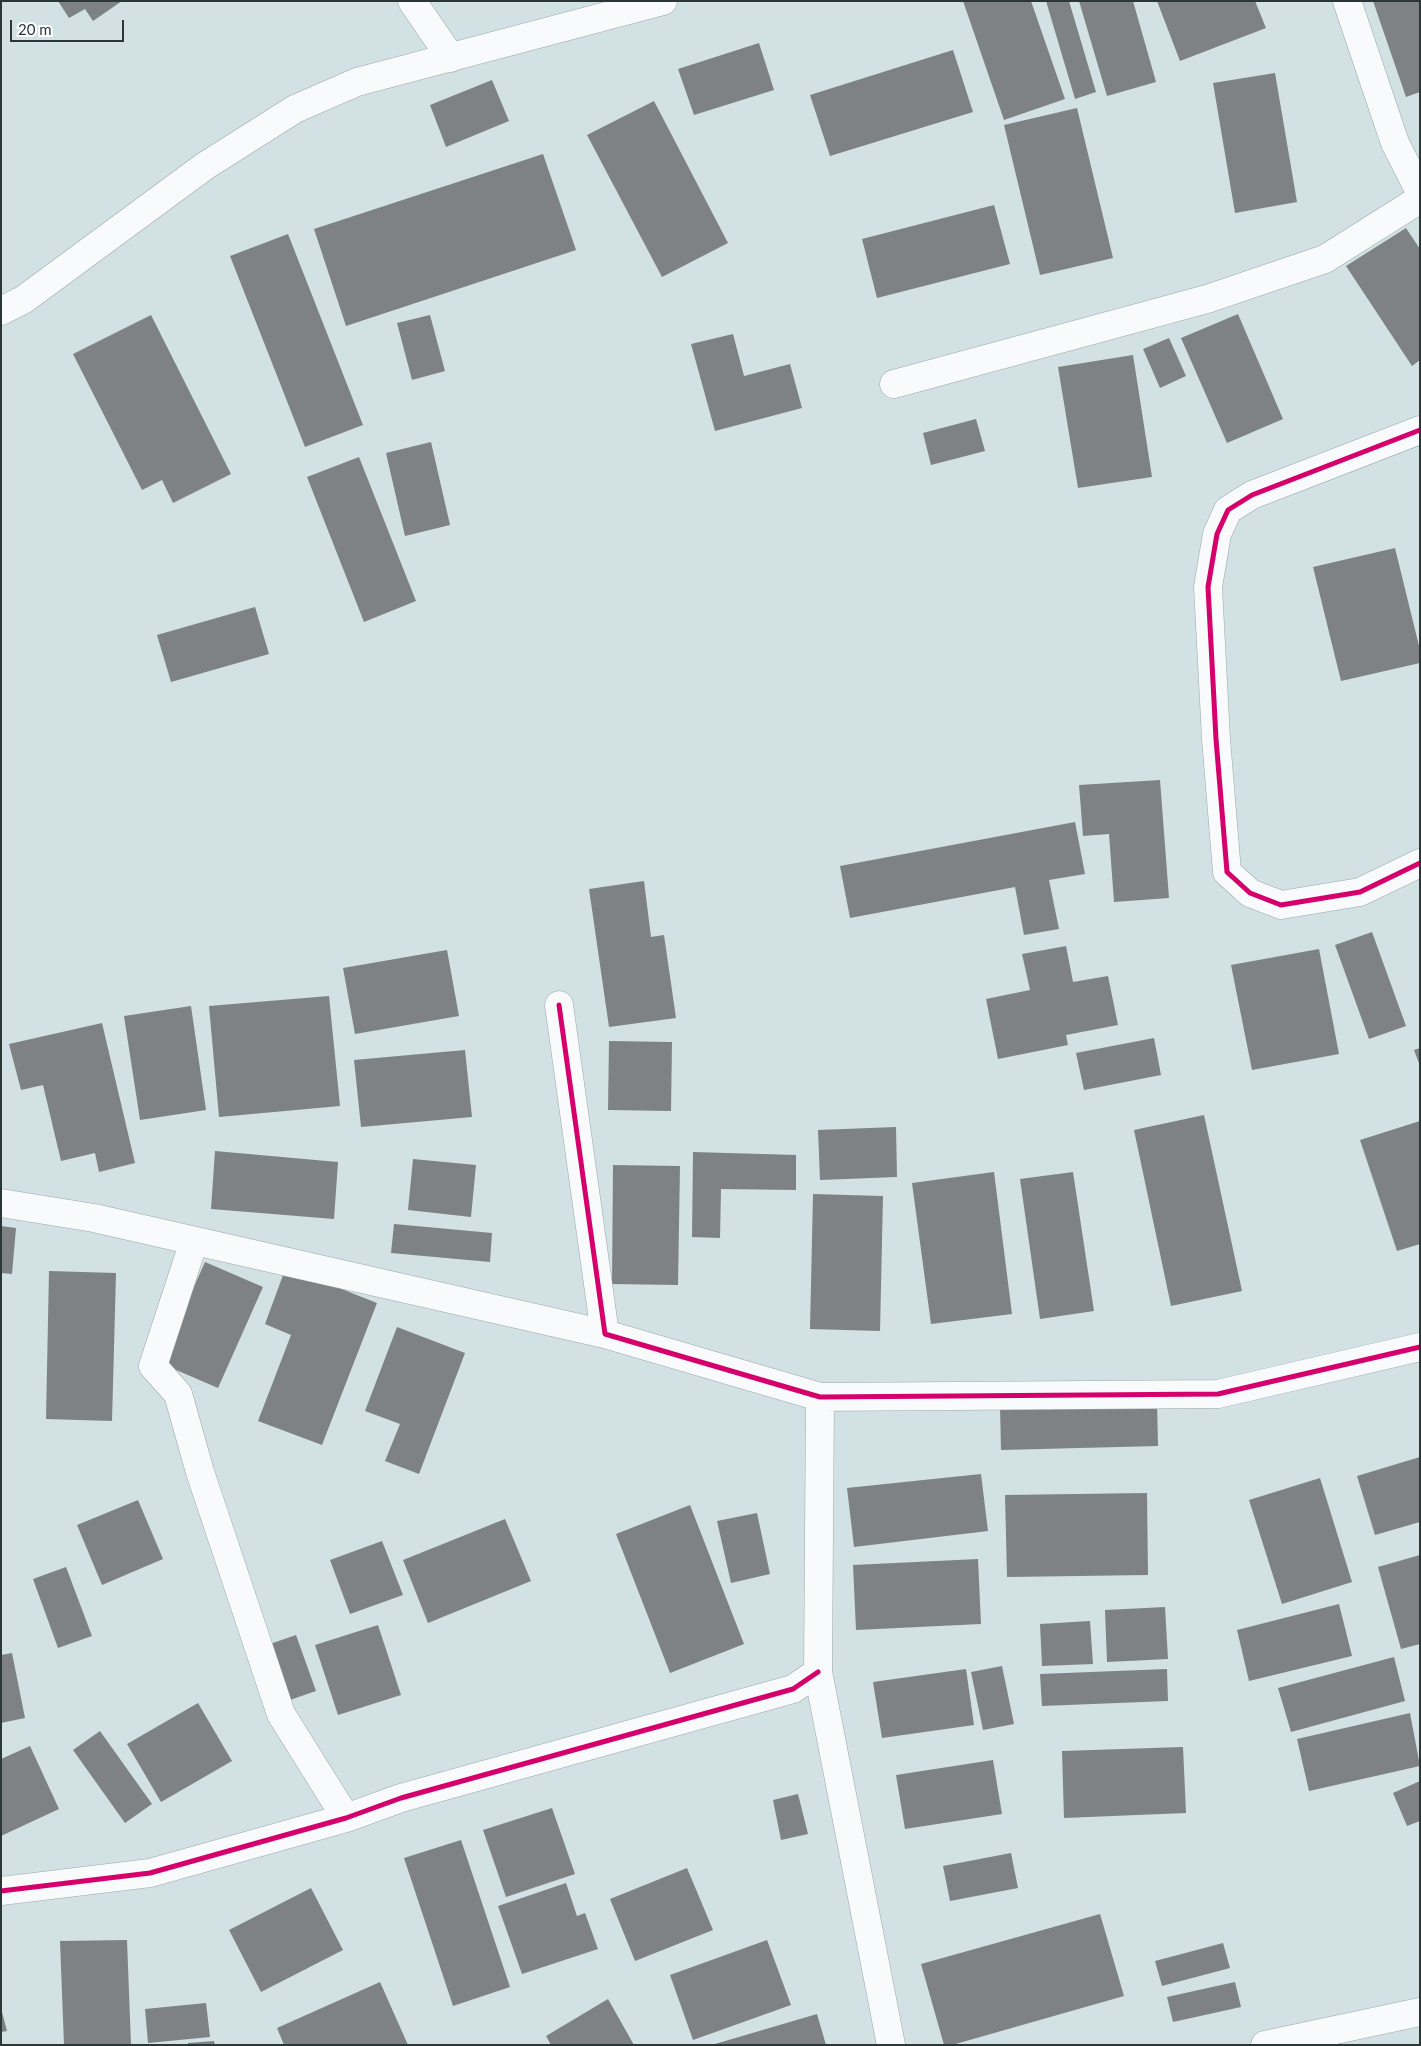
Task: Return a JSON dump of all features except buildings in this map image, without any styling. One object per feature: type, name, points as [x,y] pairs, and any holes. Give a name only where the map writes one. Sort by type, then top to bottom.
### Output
[{"type":"street","points":[[412,1],[451,58]]},
{"type":"street","points":[[1,311],[23,300],[205,166],[295,109],[357,82],[663,1]]},
{"type":"street","points":[[1346,1],[1395,143],[1420,192]]},
{"type":"street","points":[[894,384],[1207,299],[1325,259],[1420,199]]},
{"type":"street","points":[[1420,430],[1252,495],[1228,510],[1217,534],[1208,587],[1216,739],[1227,872],[1250,893],[1281,905],[1360,892],[1420,863]]},
{"type":"street","points":[[559,1005],[605,1334]]},
{"type":"street","points":[[1,1203],[94,1218],[605,1334],[820,1397],[1218,1394],[1420,1347]]},
{"type":"street","points":[[194,1241],[153,1366],[178,1394],[200,1472],[281,1714],[346,1818]]},
{"type":"street","points":[[820,1397],[818,1672],[891,2045]]},
{"type":"street","points":[[1,1891],[150,1873],[346,1818],[401,1798],[793,1689],[818,1672]]},
{"type":"street","points":[[1265,2045],[1420,2012]]},
{"type":"cycle path","points":[[1420,430],[1252,495],[1228,510],[1217,534],[1208,587],[1216,739],[1227,872],[1250,893],[1281,905],[1360,892],[1420,863]]},
{"type":"cycle path","points":[[559,1005],[605,1334],[820,1397],[1218,1394],[1420,1347]]},
{"type":"cycle path","points":[[1,1891],[150,1873],[346,1818],[401,1798],[793,1689],[818,1672]]}]
